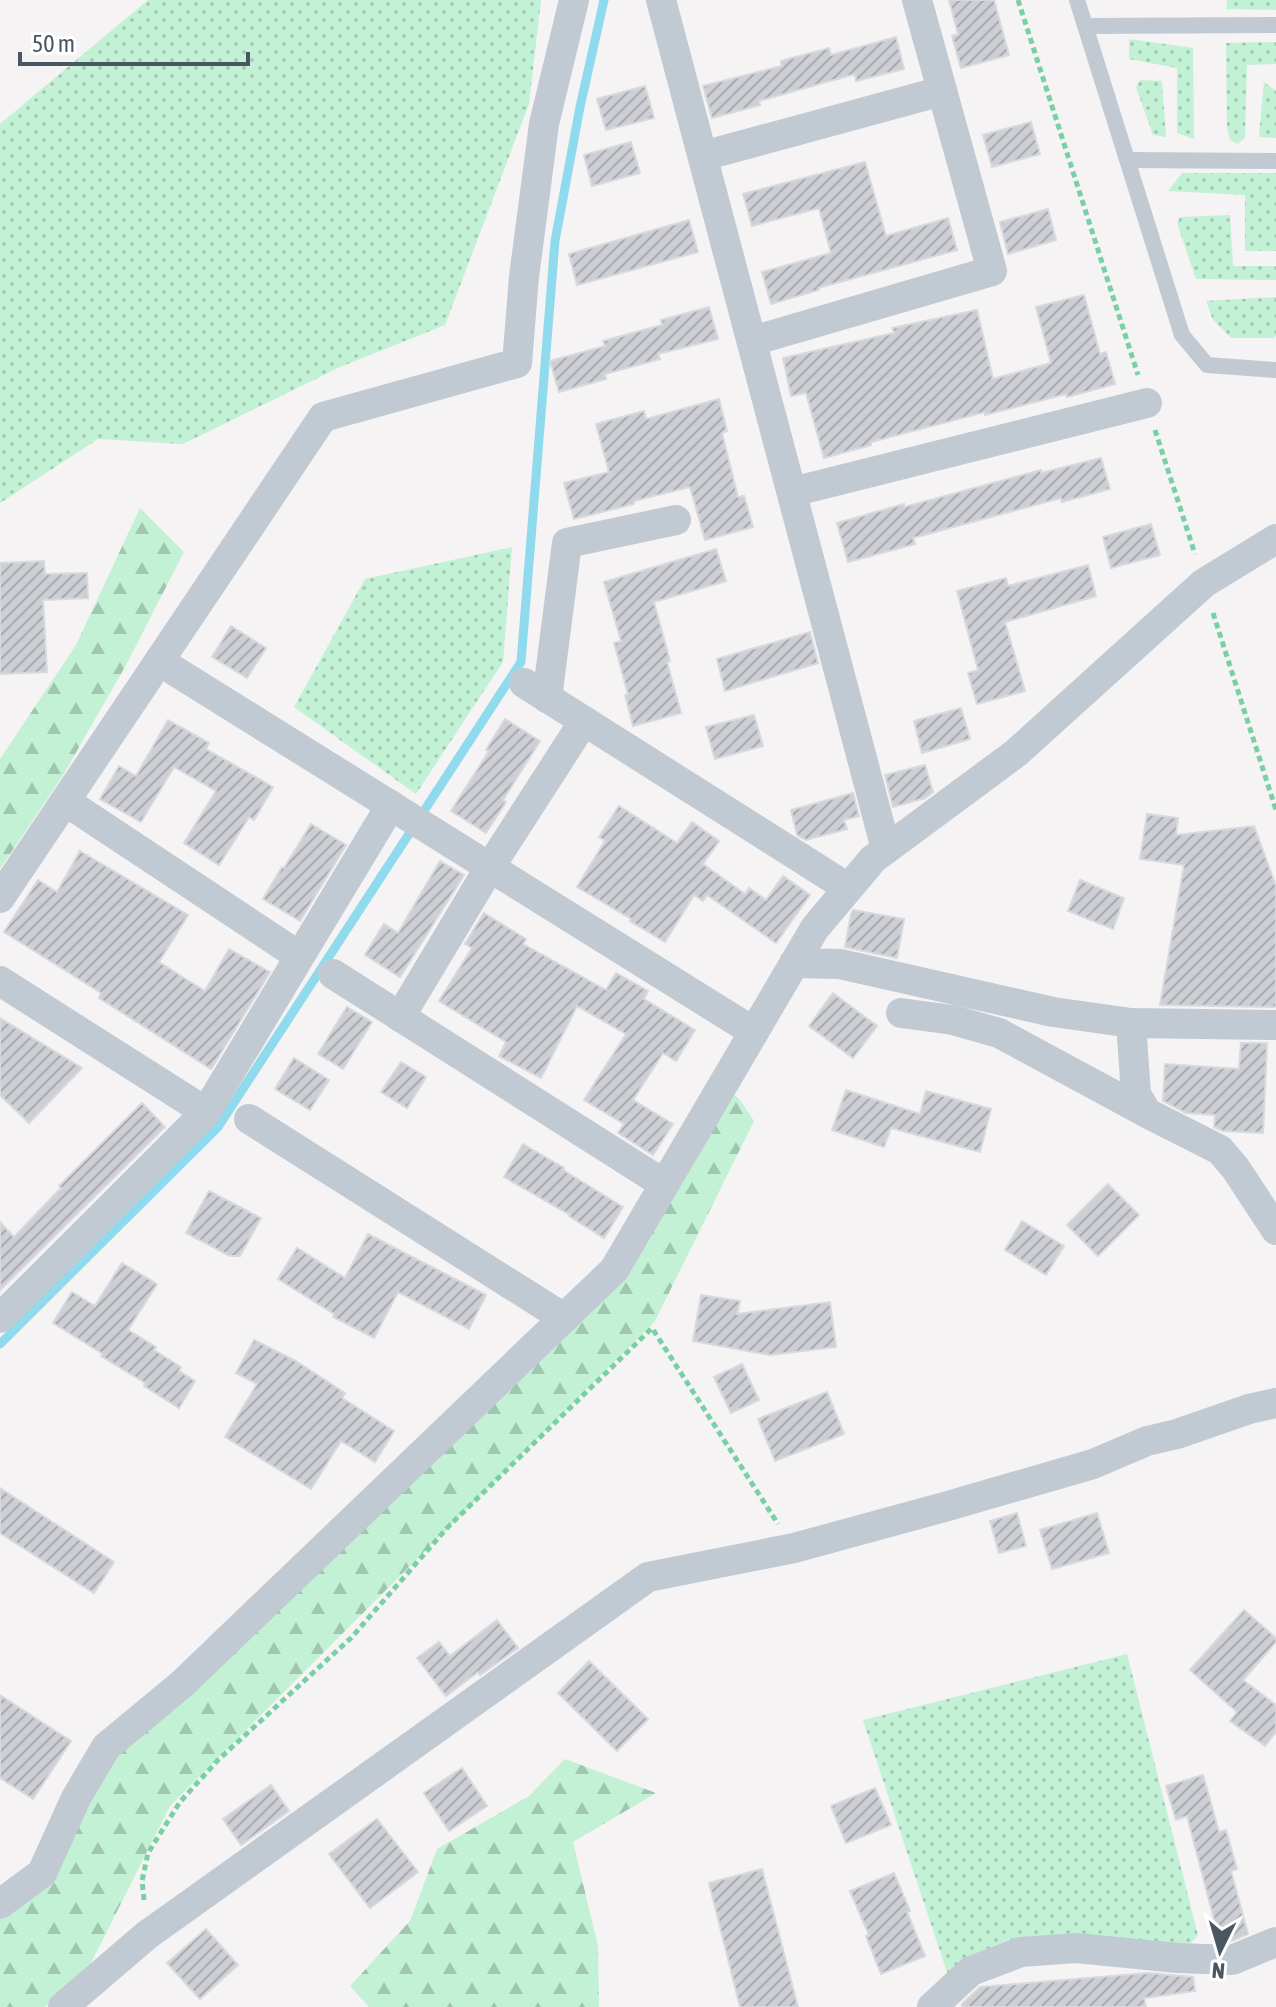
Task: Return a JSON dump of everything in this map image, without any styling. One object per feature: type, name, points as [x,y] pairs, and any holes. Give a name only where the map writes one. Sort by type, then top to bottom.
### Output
[{"type":"street","points":[[0,898],[323,417],[517,363],[524,277],[544,124],[574,0]]},
{"type":"street","points":[[661,0],[886,849]]},
{"type":"street","points":[[752,341],[992,271],[917,0]]},
{"type":"street","points":[[703,156],[942,91]]},
{"type":"street","points":[[792,492],[1147,403]]},
{"type":"street","points":[[676,520],[567,543],[536,691],[848,888]]},
{"type":"street","points":[[0,1904],[42,1873],[76,1798],[106,1747],[182,1684],[614,1270],[815,928],[873,859],[1016,753],[1204,583],[1276,539]]},
{"type":"street","points":[[159,661],[754,1032]]},
{"type":"street","points":[[400,1017],[490,867],[584,721]]},
{"type":"street","points":[[65,801],[299,956]]},
{"type":"street","points":[[0,1318],[206,1112],[391,805]]},
{"type":"street","points":[[794,963],[840,964],[1053,1012],[1131,1023],[1276,1025]]},
{"type":"street","points":[[333,974],[664,1184]]},
{"type":"street","points":[[0,981],[206,1112]]},
{"type":"street","points":[[901,1013],[953,1020],[999,1033],[1220,1150],[1276,1230]]},
{"type":"street","points":[[1131,1023],[1136,1094],[1147,1113]]},
{"type":"street","points":[[249,1119],[564,1318]]},
{"type":"street","points":[[63,2007],[147,1935],[648,1577],[794,1548],[948,1506],[1093,1464],[1147,1441],[1276,1403]]},
{"type":"street","points":[[932,2007],[971,1971],[1021,1952],[1076,1948],[1232,1960],[1276,1942]]},
{"type":"lane","points":[[1077,0],[1182,335],[1207,365],[1276,370]]},
{"type":"lane","points":[[1085,26],[1276,25]]},
{"type":"lane","points":[[1127,160],[1276,161]]},
{"type":"path","points":[[147,1935],[142,1881],[148,1853],[180,1802],[218,1760],[351,1638],[447,1528],[652,1328],[794,1548]]},
{"type":"green space","points":[[148,0],[541,0],[529,104],[445,325],[340,367],[183,444],[98,439],[0,503],[0,124]]},
{"type":"green space","points":[[1227,0],[1276,0],[1276,10],[1226,9]]},
{"type":"green space","points":[[1129,39],[1193,48],[1194,139],[1177,133],[1177,68],[1129,59]]},
{"type":"green space","points":[[1276,42],[1276,64],[1247,65],[1245,137],[1238,144],[1230,140],[1227,127],[1226,43]]},
{"type":"green space","points":[[1140,80],[1162,81],[1166,137],[1153,135],[1136,87]]},
{"type":"green space","points":[[1264,82],[1276,91],[1276,138],[1259,137]]},
{"type":"green space","points":[[1182,173],[1276,173],[1276,251],[1245,251],[1245,195],[1168,191]]},
{"type":"green space","points":[[1230,215],[1233,266],[1276,266],[1276,280],[1196,279],[1177,223],[1180,217]]},
{"type":"green space","points":[[1276,297],[1276,336],[1273,338],[1231,338],[1213,320],[1206,301]]},
{"type":"green space","points":[[140,508],[184,552],[126,665],[62,777],[0,869],[0,759],[76,645]]},
{"type":"green space","points":[[512,547],[503,662],[416,794],[294,707],[365,579]]},
{"type":"green space","points":[[723,1084],[740,1100],[754,1121],[655,1321],[170,1806],[90,1965],[45,2007],[0,2007],[0,1914],[118,1737],[614,1270]]},
{"type":"green space","points":[[1127,1654],[1198,1935],[1189,1945],[948,1975],[863,1720]]},
{"type":"green space","points":[[565,1759],[656,1793],[573,1842],[598,1946],[599,2007],[369,2007],[350,1986],[410,1921],[437,1849],[529,1796]]},
{"type":"building","points":[[949,0],[994,0],[1009,55],[961,68],[952,36],[958,34]]},
{"type":"building","points":[[896,37],[904,69],[856,81],[855,74],[759,101],[760,105],[712,118],[703,86],[782,66],[781,61],[829,48],[831,55]]},
{"type":"building","points":[[645,86],[654,118],[606,130],[597,99]]},
{"type":"building","points":[[1031,122],[1040,154],[992,167],[983,135]]},
{"type":"building","points":[[631,142],[640,173],[592,186],[584,155]]},
{"type":"building","points":[[865,162],[886,236],[948,218],[957,250],[771,304],[762,272],[831,253],[819,208],[752,226],[743,194]]},
{"type":"building","points":[[1048,209],[1056,240],[1008,254],[1000,222]]},
{"type":"building","points":[[689,220],[698,252],[577,285],[569,254]]},
{"type":"building","points":[[1084,295],[1100,354],[1106,352],[1115,384],[985,415],[985,412],[871,442],[871,445],[824,458],[806,393],[791,396],[783,358],[894,333],[892,328],[977,310],[993,379],[1051,363],[1036,307]]},
{"type":"building","points":[[709,307],[718,339],[658,354],[660,359],[605,374],[606,379],[559,392],[550,361],[605,346],[603,341],[662,325],[661,320]]},
{"type":"building","points":[[719,399],[727,431],[722,433],[738,497],[744,496],[753,527],[705,540],[690,487],[574,519],[564,483],[609,472],[596,424],[644,411],[646,419]]},
{"type":"building","points":[[1101,458],[1110,489],[1062,502],[1061,498],[913,538],[915,544],[848,562],[837,523],[1041,470],[1041,473]]},
{"type":"building","points":[[1151,524],[1160,555],[1111,568],[1103,537]]},
{"type":"building","points":[[716,549],[726,581],[654,602],[681,713],[633,726],[614,643],[621,641],[604,582]]},
{"type":"building","points":[[44,561],[45,574],[87,573],[88,598],[43,600],[47,672],[0,674],[0,563]]},
{"type":"building","points":[[1088,565],[1096,596],[1005,622],[1025,691],[977,704],[968,673],[978,670],[957,591],[1006,578],[1008,586]]},
{"type":"building","points":[[231,626],[266,648],[247,678],[212,657]]},
{"type":"building","points":[[810,632],[818,663],[725,691],[717,659]]},
{"type":"building","points":[[961,708],[970,739],[922,753],[914,721]]},
{"type":"building","points":[[754,715],[763,746],[715,759],[706,727]]},
{"type":"building","points":[[505,719],[540,741],[486,833],[451,811]]},
{"type":"building","points":[[168,720],[209,743],[206,749],[273,787],[254,820],[249,817],[219,865],[184,843],[216,791],[174,767],[141,822],[100,799],[119,766],[136,776]]},
{"type":"building","points":[[925,765],[933,792],[925,798],[893,807],[885,775]]},
{"type":"building","points":[[853,793],[859,816],[844,820],[847,829],[806,840],[797,835],[791,810]]},
{"type":"building","points":[[619,806],[677,843],[692,822],[719,841],[703,864],[745,894],[749,888],[766,900],[783,876],[810,895],[776,943],[707,895],[703,901],[694,895],[665,942],[577,887],[605,841],[599,837]]},
{"type":"building","points":[[1147,814],[1178,818],[1176,835],[1254,826],[1276,886],[1276,1007],[1160,1005],[1184,865],[1140,859]]},
{"type":"building","points":[[311,824],[346,845],[300,921],[263,899]]},
{"type":"building","points":[[80,851],[188,915],[159,962],[205,991],[229,949],[270,972],[211,1069],[99,998],[101,993],[4,932],[38,880],[57,892]]},
{"type":"building","points":[[440,861],[464,875],[400,977],[365,955],[384,924],[398,933]]},
{"type":"building","points":[[1080,880],[1124,898],[1113,929],[1068,911]]},
{"type":"building","points":[[853,910],[904,919],[897,958],[845,947]]},
{"type":"building","points":[[484,913],[526,939],[523,944],[606,990],[616,973],[648,991],[644,999],[695,1030],[676,1061],[663,1053],[633,1100],[673,1124],[653,1155],[618,1133],[624,1124],[584,1100],[626,1034],[577,1006],[541,1078],[499,1056],[506,1042],[439,1001],[472,948],[465,944]]},
{"type":"building","points":[[833,993],[877,1026],[853,1058],[809,1026]]},
{"type":"building","points":[[347,1007],[372,1022],[343,1069],[318,1054]]},
{"type":"building","points":[[0,1018],[82,1068],[29,1123],[0,1095]]},
{"type":"building","points":[[1241,1043],[1267,1043],[1263,1133],[1223,1131],[1214,1127],[1215,1115],[1186,1113],[1163,1101],[1165,1064],[1239,1069]]},
{"type":"building","points":[[294,1058],[329,1080],[310,1110],[275,1089]]},
{"type":"building","points":[[401,1062],[426,1077],[407,1108],[381,1092]]},
{"type":"building","points":[[846,1090],[920,1114],[926,1091],[991,1109],[980,1152],[891,1128],[884,1147],[832,1130]]},
{"type":"building","points":[[142,1103],[165,1127],[0,1290],[0,1222],[14,1237],[61,1188],[59,1186]]},
{"type":"building","points":[[523,1144],[623,1207],[604,1238],[504,1177]]},
{"type":"building","points":[[1108,1184],[1139,1215],[1098,1256],[1067,1225]]},
{"type":"building","points":[[209,1191],[261,1218],[240,1256],[230,1256],[186,1233]]},
{"type":"building","points":[[1022,1221],[1064,1246],[1046,1275],[1005,1250]]},
{"type":"building","points":[[368,1234],[486,1295],[469,1329],[398,1292],[374,1338],[333,1317],[334,1314],[278,1279],[297,1248],[345,1278]]},
{"type":"building","points":[[122,1263],[157,1284],[128,1330],[156,1347],[154,1350],[181,1367],[179,1371],[195,1381],[179,1408],[53,1323],[72,1292],[95,1306]]},
{"type":"building","points":[[701,1295],[740,1301],[737,1314],[830,1302],[836,1347],[770,1355],[693,1341]]},
{"type":"building","points":[[254,1340],[296,1361],[345,1393],[342,1398],[394,1431],[375,1462],[341,1441],[311,1489],[225,1437],[257,1384],[236,1373]]},
{"type":"building","points":[[742,1364],[759,1400],[731,1413],[714,1377]]},
{"type":"building","points":[[827,1392],[844,1434],[775,1461],[758,1419]]},
{"type":"building","points":[[0,1488],[114,1562],[94,1593],[0,1533]]},
{"type":"building","points":[[1017,1513],[1026,1546],[999,1553],[990,1521]]},
{"type":"building","points":[[1097,1513],[1109,1553],[1052,1569],[1040,1530]]},
{"type":"building","points":[[1244,1610],[1276,1638],[1276,1642],[1243,1680],[1276,1705],[1276,1732],[1265,1746],[1230,1721],[1237,1712],[1190,1670]]},
{"type":"building","points":[[497,1620],[518,1648],[446,1696],[417,1658],[439,1642],[450,1656]]},
{"type":"building","points":[[589,1661],[648,1719],[617,1751],[558,1693]]},
{"type":"building","points":[[0,1695],[71,1741],[33,1799],[0,1778]]},
{"type":"building","points":[[462,1768],[487,1806],[449,1831],[424,1793]]},
{"type":"building","points":[[1203,1775],[1219,1832],[1226,1830],[1237,1869],[1231,1871],[1248,1934],[1229,1942],[1220,1942],[1187,1816],[1176,1820],[1166,1786]]},
{"type":"building","points":[[271,1785],[289,1811],[241,1845],[223,1819]]},
{"type":"building","points":[[875,1788],[891,1825],[846,1843],[831,1806]]},
{"type":"building","points":[[377,1819],[418,1872],[370,1908],[329,1854]]},
{"type":"building","points":[[762,1869],[798,2007],[740,2007],[709,1883]]},
{"type":"building","points":[[894,1873],[925,1956],[881,1974],[866,1936],[869,1935],[850,1891]]},
{"type":"building","points":[[206,1929],[238,1965],[200,1999],[167,1963]]},
{"type":"building","points":[[1148,1973],[1193,1977],[1195,1991],[1144,1998],[1146,2007],[962,2007],[980,1987]]},
{"type":"waterway","points":[[0,1344],[218,1127],[521,662],[555,241],[604,0]]}]
